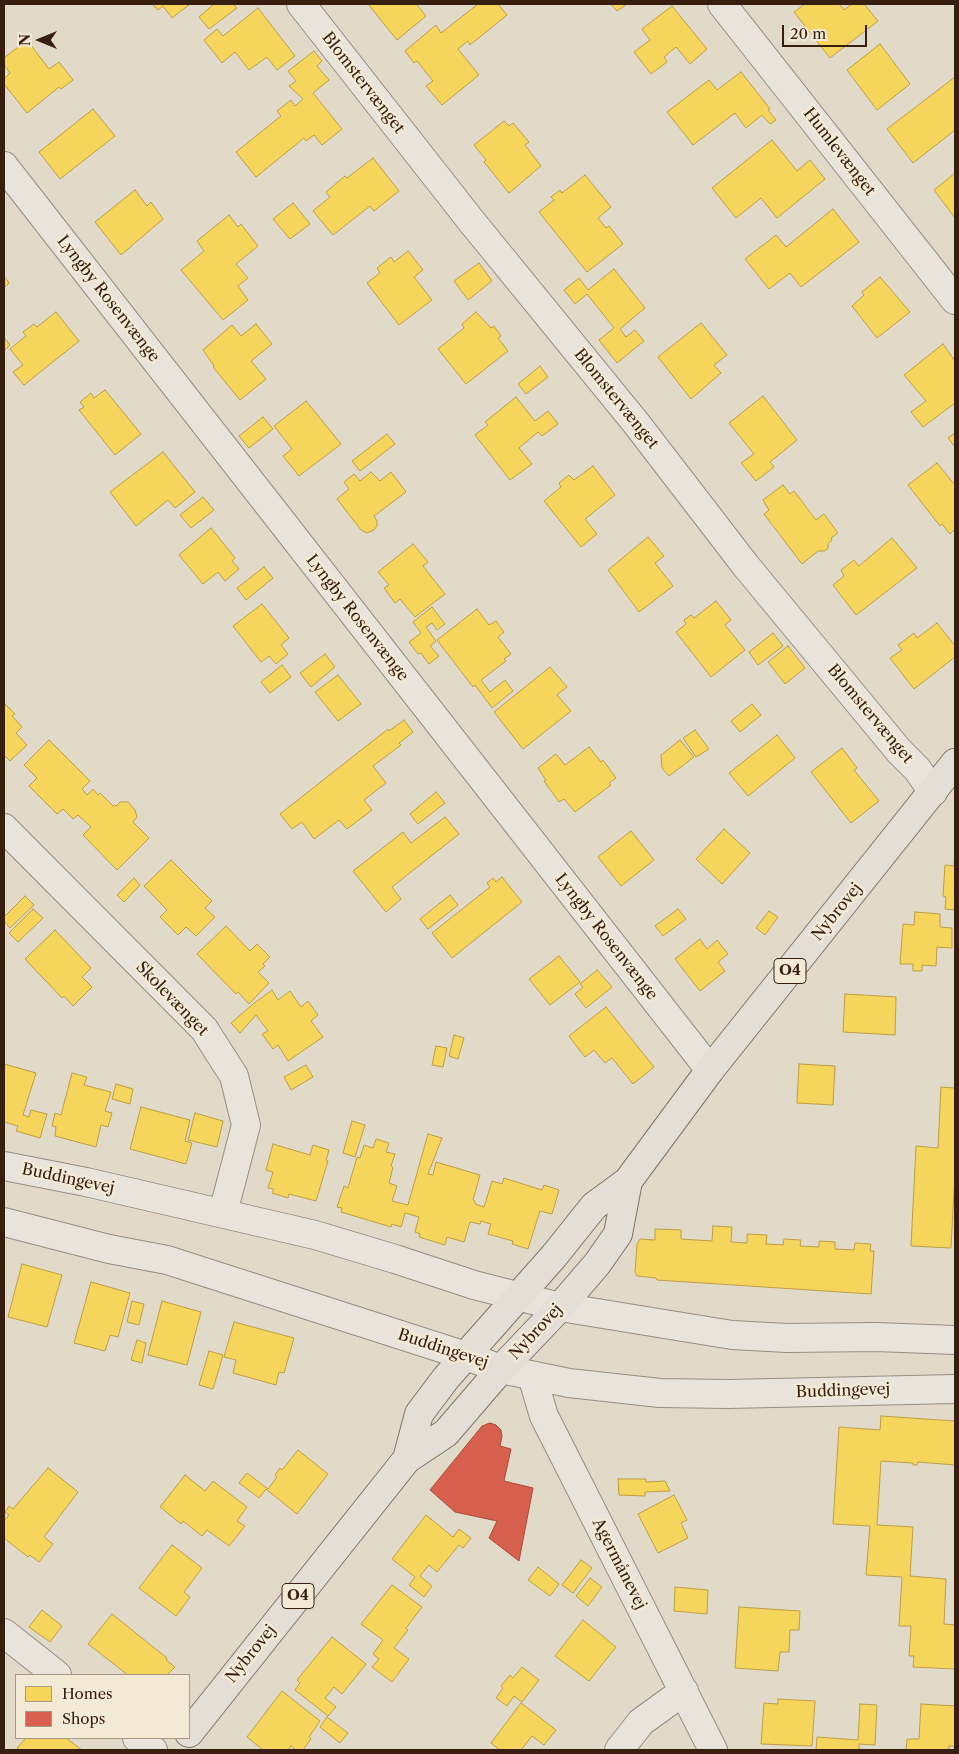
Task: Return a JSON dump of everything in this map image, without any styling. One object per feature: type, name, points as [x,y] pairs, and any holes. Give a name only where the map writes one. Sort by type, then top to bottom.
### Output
[{"type":"main road","name":"Nybrovej","points":[[407,1459],[419,1414],[466,1356],[554,1256],[594,1206],[628,1181],[710,1070],[955,764]]},
{"type":"main road","name":"Nybrovej","points":[[190,1732],[407,1459],[446,1433],[501,1369],[560,1307],[597,1264],[618,1234],[628,1181]]},
{"type":"main road","points":[[176,1750],[184,1739]]},
{"type":"street","name":"Blomstervænget","points":[[301,4],[472,222],[636,423],[746,566],[933,792]]},
{"type":"street","name":"Humlevænget","points":[[722,4],[955,300]]},
{"type":"street","name":"Lyngby Rosenvænge","points":[[4,166],[710,1070]]},
{"type":"street","name":"Skolevænget","points":[[4,828],[204,1030],[234,1076],[246,1126],[224,1213]]},
{"type":"street","name":"Buddingevej","points":[[4,1166],[86,1182],[316,1235],[474,1285],[560,1307],[732,1335],[786,1338],[876,1336],[955,1340]]},
{"type":"street","name":"Buddingevej","points":[[4,1222],[167,1260],[501,1369],[569,1383],[660,1393],[728,1394],[955,1389]]},
{"type":"street","name":"Agermånevej","points":[[532,1376],[544,1416],[713,1750]]},
{"type":"street","points":[[4,1633],[56,1674]]},
{"type":"street","points":[[619,1750],[641,1722],[684,1691]]},
{"type":"street","points":[[138,1739],[153,1750]]},
{"type":"building: Homes","points":[[152,4],[190,4],[172,18],[163,6],[158,10]]},
{"type":"building: Homes","points":[[214,4],[233,4],[237,8],[209,29],[199,17]]},
{"type":"building: Homes","points":[[368,4],[416,4],[426,16],[397,40]]},
{"type":"building: Homes","points":[[478,4],[498,4],[507,15],[470,45],[468,41],[458,49],[479,75],[442,105],[426,86],[433,81],[417,61],[414,63],[405,51],[436,25],[441,33]]},
{"type":"building: Homes","points":[[611,4],[627,4],[617,11]]},
{"type":"building: Homes","points":[[805,4],[839,4],[844,10],[852,4],[864,4],[878,21],[830,58],[794,12]]},
{"type":"building: Homes","points":[[672,6],[707,49],[690,64],[676,47],[664,57],[667,62],[651,74],[634,52],[650,40],[642,29]]},
{"type":"building: Homes","points":[[258,8],[295,56],[277,70],[267,57],[249,70],[235,52],[222,63],[204,40],[217,29],[223,36]]},
{"type":"building: Homes","points":[[27,40],[49,69],[59,62],[73,80],[61,89],[59,87],[27,113],[4,84],[4,79],[10,73],[4,65],[4,58]]},
{"type":"building: Homes","points":[[880,44],[910,84],[877,110],[847,70]]},
{"type":"building: Homes","points":[[314,51],[322,61],[317,66],[329,80],[313,93],[342,129],[322,145],[314,135],[306,141],[304,138],[256,177],[236,152],[281,116],[277,111],[291,100],[295,106],[303,99],[289,86],[296,81],[288,71]]},
{"type":"building: Homes","points":[[741,72],[770,109],[768,110],[776,120],[770,124],[762,115],[746,128],[735,113],[693,145],[667,112],[709,80],[717,90]]},
{"type":"building: Homes","points":[[955,77],[955,130],[913,163],[887,129]]},
{"type":"building: Homes","points":[[93,109],[115,136],[60,179],[39,152]]},
{"type":"building: Homes","points":[[504,121],[509,126],[513,123],[529,142],[525,145],[541,166],[509,193],[484,162],[486,160],[474,145]]},
{"type":"building: Homes","points":[[772,140],[797,171],[810,160],[825,179],[777,218],[761,198],[736,218],[712,188]]},
{"type":"building: Homes","points":[[373,158],[399,191],[374,211],[370,206],[333,235],[313,211],[330,197],[326,192],[345,176],[347,178]]},
{"type":"building: Homes","points":[[955,173],[955,218],[934,190]]},
{"type":"building: Homes","points":[[585,175],[611,207],[598,218],[606,228],[609,226],[623,244],[587,272],[539,212],[554,200],[551,197],[560,190],[562,193]]},
{"type":"building: Homes","points":[[135,190],[147,206],[151,202],[163,219],[121,255],[95,222]]},
{"type":"building: Homes","points":[[293,203],[310,224],[290,239],[273,219]]},
{"type":"building: Homes","points":[[833,209],[859,242],[801,287],[790,273],[769,289],[745,259],[776,235],[786,247]]},
{"type":"building: Homes","points":[[229,215],[238,227],[241,224],[258,246],[236,264],[248,278],[238,286],[248,300],[223,320],[181,270],[204,251],[197,241]]},
{"type":"building: Homes","points":[[408,251],[423,270],[414,277],[432,300],[399,325],[367,283],[380,273],[377,268],[391,257],[394,262]]},
{"type":"building: Homes","points":[[479,263],[492,281],[468,300],[454,281]]},
{"type":"building: Homes","points":[[614,269],[645,308],[620,329],[626,337],[635,330],[644,341],[617,363],[599,340],[614,328],[587,294],[575,304],[564,290],[579,278],[588,290]]},
{"type":"building: Homes","points":[[4,276],[9,283],[4,288]]},
{"type":"building: Homes","points":[[880,277],[910,312],[877,338],[852,306],[864,295],[862,292]]},
{"type":"building: Homes","points":[[56,312],[79,341],[24,385],[13,372],[23,365],[10,349],[26,336],[23,332],[34,324],[37,327]]},
{"type":"building: Homes","points":[[476,312],[491,328],[494,326],[501,336],[498,338],[508,351],[466,384],[438,349],[464,328],[462,324]]},
{"type":"building: Homes","points":[[701,323],[727,355],[714,365],[721,373],[691,399],[658,357]]},
{"type":"building: Homes","points":[[256,324],[272,344],[251,361],[266,379],[240,400],[213,367],[203,350],[232,325],[241,336]]},
{"type":"building: Homes","points":[[4,337],[10,345],[4,351]]},
{"type":"building: Homes","points":[[943,344],[955,361],[955,403],[923,427],[911,412],[926,401],[904,375]]},
{"type":"building: Homes","points":[[540,366],[548,377],[526,394],[518,384]]},
{"type":"building: Homes","points":[[105,390],[141,434],[115,455],[79,410],[84,407],[80,402],[91,393],[94,398]]},
{"type":"building: Homes","points":[[763,396],[797,440],[770,462],[774,467],[756,481],[741,463],[754,454],[729,423]]},
{"type":"building: Homes","points":[[516,397],[535,421],[548,411],[558,424],[542,436],[538,432],[519,448],[532,464],[510,480],[475,435],[488,425],[485,422]]},
{"type":"building: Homes","points":[[306,401],[341,444],[299,476],[283,456],[292,449],[274,426]]},
{"type":"building: Homes","points":[[263,417],[273,429],[249,448],[239,436]]},
{"type":"building: Homes","points":[[955,433],[955,447],[948,438]]},
{"type":"building: Homes","points":[[387,434],[395,444],[360,471],[352,461]]},
{"type":"building: Homes","points":[[163,452],[195,492],[175,508],[168,500],[136,526],[110,492]]},
{"type":"building: Homes","points":[[937,463],[955,485],[955,529],[950,534],[942,524],[940,526],[908,485]]},
{"type":"building: Homes","points":[[593,466],[615,495],[585,519],[597,534],[581,547],[544,501],[561,487],[559,483],[569,475],[574,480]]},
{"type":"building: Homes","points":[[371,472],[380,481],[391,472],[406,492],[374,516],[377,526],[374,530],[367,533],[361,530],[337,499],[349,489],[344,482],[354,474],[360,481]]},
{"type":"building: Homes","points":[[783,485],[790,494],[794,491],[816,520],[824,514],[838,533],[831,538],[832,540],[825,551],[818,551],[802,564],[764,514],[769,510],[763,500]]},
{"type":"building: Homes","points":[[203,497],[214,510],[191,528],[180,515]]},
{"type":"building: Homes","points":[[211,528],[235,558],[232,561],[239,569],[225,581],[218,572],[203,584],[179,555]]},
{"type":"building: Homes","points":[[648,537],[664,556],[655,563],[673,586],[639,612],[608,570]]},
{"type":"building: Homes","points":[[892,538],[917,568],[856,615],[833,585],[844,576],[841,570],[854,560],[859,566]]},
{"type":"building: Homes","points":[[413,544],[428,562],[423,566],[445,594],[415,617],[400,599],[395,603],[384,588],[389,585],[378,572]]},
{"type":"building: Homes","points":[[264,567],[273,578],[246,600],[237,588]]},
{"type":"building: Homes","points":[[716,601],[731,620],[725,625],[745,650],[711,677],[676,632],[686,624],[684,620],[691,615],[694,618]]},
{"type":"building: Homes","points":[[262,604],[289,638],[281,645],[288,654],[276,664],[269,656],[261,662],[233,626]]},
{"type":"building: Homes","points":[[432,607],[445,624],[437,630],[432,623],[426,627],[436,641],[430,646],[439,656],[429,664],[409,642],[421,633],[413,622]]},
{"type":"building: Homes","points":[[477,609],[489,625],[496,621],[504,632],[498,637],[511,654],[504,659],[506,661],[481,680],[490,692],[505,680],[513,691],[492,708],[475,685],[473,687],[437,640]]},
{"type":"building: Homes","points":[[937,623],[955,646],[955,657],[914,689],[890,658],[902,650],[898,645],[914,633],[917,638]]},
{"type":"building: Homes","points":[[773,633],[783,646],[758,665],[749,652]]},
{"type":"building: Homes","points":[[788,646],[805,668],[785,684],[768,662]]},
{"type":"building: Homes","points":[[325,654],[335,667],[311,687],[300,673]]},
{"type":"building: Homes","points":[[282,665],[291,677],[270,693],[261,682]]},
{"type":"building: Homes","points":[[550,667],[567,687],[557,695],[571,711],[523,749],[494,712]]},
{"type":"building: Homes","points":[[338,675],[361,704],[338,721],[315,692]]},
{"type":"building: Homes","points":[[4,703],[15,714],[12,716],[22,727],[16,733],[27,745],[10,761],[4,755]]},
{"type":"building: Homes","points":[[752,704],[761,715],[740,732],[731,721]]},
{"type":"building: Homes","points":[[404,720],[413,732],[399,743],[401,745],[373,766],[386,783],[364,800],[372,810],[347,829],[339,820],[314,839],[302,822],[292,829],[280,814],[388,729],[389,731]]},
{"type":"building: Homes","points":[[695,730],[709,749],[696,757],[683,738]]},
{"type":"building: Homes","points":[[777,735],[795,758],[748,796],[729,773]]},
{"type":"building: Homes","points":[[49,740],[90,781],[82,789],[87,795],[93,789],[113,806],[120,802],[128,802],[135,810],[137,817],[133,822],[149,838],[117,870],[83,835],[91,827],[78,815],[73,819],[63,809],[57,814],[29,786],[37,778],[24,765]]},
{"type":"building: Homes","points":[[680,740],[694,757],[669,776],[662,768],[661,755]]},
{"type":"building: Homes","points":[[589,747],[601,762],[603,760],[616,778],[609,783],[611,785],[575,812],[564,799],[559,802],[544,781],[546,780],[538,768],[556,754],[565,765]]},
{"type":"building: Homes","points":[[842,748],[857,768],[854,770],[879,801],[851,823],[811,772]]},
{"type":"building: Homes","points":[[436,792],[445,803],[418,824],[410,814]]},
{"type":"building: Homes","points":[[445,817],[459,834],[392,887],[401,899],[386,912],[353,871],[403,832],[411,843]]},
{"type":"building: Homes","points":[[724,829],[750,853],[722,884],[696,859]]},
{"type":"building: Homes","points":[[631,831],[654,860],[621,886],[598,857]]},
{"type":"building: Homes","points":[[955,849],[955,910],[945,909],[946,897],[943,896],[945,865],[954,866]]},
{"type":"building: Homes","points":[[171,860],[212,901],[205,908],[215,917],[196,936],[186,927],[178,935],[160,917],[167,910],[144,886]]},
{"type":"building: Homes","points":[[502,877],[522,902],[452,958],[432,933],[490,887],[487,883],[493,878],[496,882]]},
{"type":"building: Homes","points":[[134,878],[140,885],[124,902],[117,895]]},
{"type":"building: Homes","points":[[450,895],[458,905],[428,929],[420,919]]},
{"type":"building: Homes","points":[[25,896],[34,905],[10,928],[4,921],[4,917]]},
{"type":"building: Homes","points":[[33,909],[43,918],[18,942],[9,933]]},
{"type":"building: Homes","points":[[678,909],[686,919],[663,936],[655,926]]},
{"type":"building: Homes","points":[[769,911],[778,917],[765,935],[756,928]]},
{"type":"building: Homes","points":[[915,912],[940,914],[940,927],[952,928],[952,948],[937,947],[936,966],[922,965],[922,971],[913,971],[913,964],[900,964],[903,924],[914,925]]},
{"type":"building: Homes","points":[[226,926],[250,951],[257,944],[270,957],[263,964],[265,966],[258,972],[269,983],[249,1004],[238,992],[236,994],[197,954]]},
{"type":"building: Homes","points":[[55,930],[91,968],[82,977],[92,987],[73,1006],[64,996],[62,998],[25,959]]},
{"type":"building: Homes","points":[[700,939],[707,949],[717,940],[728,954],[718,962],[725,971],[700,991],[675,959]]},
{"type":"building: Homes","points":[[559,956],[580,982],[550,1005],[529,979]]},
{"type":"building: Homes","points":[[597,970],[612,987],[586,1008],[575,994],[583,987],[580,984]]},
{"type":"building: Homes","points":[[272,990],[278,1000],[290,991],[301,1007],[308,1001],[318,1015],[311,1021],[323,1037],[288,1061],[278,1045],[273,1049],[262,1034],[268,1031],[256,1015],[240,1033],[231,1023]]},
{"type":"building: Homes","points":[[845,994],[896,997],[895,1035],[843,1032]]},
{"type":"building: Homes","points":[[606,1007],[654,1067],[633,1084],[612,1058],[605,1063],[594,1050],[585,1057],[569,1036]]},
{"type":"building: Homes","points":[[454,1035],[464,1038],[458,1059],[449,1056]]},
{"type":"building: Homes","points":[[436,1046],[447,1048],[443,1067],[432,1065]]},
{"type":"building: Homes","points":[[4,1064],[36,1073],[23,1115],[29,1117],[31,1110],[47,1114],[40,1138],[16,1131],[18,1126],[4,1122]]},
{"type":"building: Homes","points":[[799,1064],[835,1066],[833,1105],[797,1103]]},
{"type":"building: Homes","points":[[306,1065],[313,1077],[291,1090],[284,1077]]},
{"type":"building: Homes","points":[[72,1073],[87,1077],[84,1085],[111,1092],[105,1111],[112,1113],[108,1127],[101,1125],[96,1147],[55,1136],[56,1127],[52,1126],[55,1113],[61,1115]]},
{"type":"building: Homes","points":[[116,1084],[133,1089],[130,1104],[112,1099]]},
{"type":"building: Homes","points":[[941,1087],[955,1088],[955,1172],[951,1248],[911,1246],[916,1146],[938,1148]]},
{"type":"building: Homes","points":[[141,1107],[190,1120],[185,1141],[192,1143],[186,1164],[130,1149]]},
{"type":"building: Homes","points":[[195,1113],[223,1121],[217,1147],[188,1140]]},
{"type":"building: Homes","points":[[352,1121],[365,1125],[355,1157],[343,1153]]},
{"type":"building: Homes","points":[[428,1134],[442,1138],[428,1174],[433,1175],[436,1162],[480,1175],[473,1200],[475,1204],[484,1207],[492,1181],[502,1184],[504,1178],[542,1190],[544,1185],[559,1190],[552,1214],[540,1211],[528,1249],[512,1244],[513,1241],[488,1234],[491,1224],[481,1221],[480,1224],[470,1222],[464,1242],[447,1237],[445,1245],[419,1237],[420,1234],[415,1232],[419,1217],[405,1213],[401,1227],[392,1224],[391,1227],[341,1212],[342,1208],[337,1207],[344,1186],[348,1188],[357,1157],[360,1158],[364,1145],[373,1148],[376,1139],[389,1143],[386,1152],[395,1154],[389,1183],[397,1186],[392,1201],[408,1205]]},
{"type":"building: Homes","points":[[273,1144],[310,1155],[313,1145],[329,1150],[326,1160],[328,1161],[316,1201],[289,1194],[288,1198],[272,1193],[274,1189],[268,1188],[273,1172],[266,1170]]},
{"type":"building: Homes","points":[[713,1226],[732,1227],[731,1242],[747,1243],[747,1234],[767,1235],[766,1244],[783,1245],[784,1239],[801,1240],[800,1246],[819,1247],[819,1241],[835,1242],[835,1249],[854,1250],[855,1243],[871,1244],[870,1251],[874,1251],[871,1294],[657,1280],[656,1278],[637,1276],[635,1272],[637,1244],[640,1239],[655,1240],[655,1229],[681,1230],[681,1239],[712,1241]]},
{"type":"building: Homes","points":[[22,1264],[62,1275],[47,1327],[8,1317]]},
{"type":"building: Homes","points":[[91,1282],[130,1293],[118,1337],[110,1335],[105,1351],[74,1343]]},
{"type":"building: Homes","points":[[132,1301],[144,1304],[139,1325],[127,1322]]},
{"type":"building: Homes","points":[[162,1301],[201,1312],[187,1365],[148,1355]]},
{"type":"building: Homes","points":[[234,1322],[294,1338],[284,1373],[279,1372],[276,1385],[233,1373],[236,1360],[224,1357]]},
{"type":"building: Homes","points":[[137,1340],[146,1343],[142,1363],[131,1360]]},
{"type":"building: Homes","points":[[209,1351],[223,1355],[213,1389],[199,1385]]},
{"type":"building: Homes","points":[[881,1416],[955,1421],[955,1465],[918,1462],[917,1465],[913,1465],[913,1463],[881,1461],[877,1525],[913,1527],[910,1576],[946,1579],[944,1624],[955,1625],[955,1669],[913,1667],[914,1656],[909,1656],[911,1626],[899,1626],[902,1577],[866,1575],[870,1526],[833,1524],[839,1427],[880,1430]]},
{"type":"building: Homes","points":[[298,1450],[328,1474],[297,1514],[266,1489],[259,1498],[239,1483],[247,1473],[268,1489],[277,1477],[275,1475],[280,1468],[282,1470]]},
{"type":"building: Homes","points":[[48,1468],[78,1492],[44,1537],[53,1544],[39,1562],[30,1555],[28,1557],[4,1538],[4,1521],[9,1515],[5,1512],[9,1506],[13,1509]]},
{"type":"building: Homes","points":[[185,1475],[205,1491],[213,1481],[247,1507],[237,1521],[245,1526],[229,1546],[207,1530],[202,1536],[183,1521],[181,1524],[160,1507]]},
{"type":"building: Homes","points":[[618,1479],[646,1479],[646,1482],[665,1481],[670,1491],[645,1492],[645,1496],[619,1495]]},
{"type":"building: Homes","points":[[674,1495],[687,1520],[681,1523],[688,1538],[658,1553],[638,1514]]},
{"type":"building: Homes","points":[[426,1515],[453,1537],[459,1529],[471,1538],[463,1548],[459,1545],[437,1572],[429,1565],[420,1576],[432,1586],[424,1597],[409,1585],[415,1577],[392,1559]]},
{"type":"building: Homes","points":[[172,1545],[202,1568],[184,1592],[190,1597],[176,1616],[139,1588]]},
{"type":"building: Homes","points":[[581,1560],[592,1568],[573,1593],[562,1585]]},
{"type":"building: Homes","points":[[538,1567],[559,1584],[550,1596],[528,1580]]},
{"type":"building: Homes","points":[[590,1578],[602,1587],[588,1606],[576,1596]]},
{"type":"building: Homes","points":[[392,1585],[422,1607],[394,1648],[409,1659],[392,1682],[372,1667],[379,1659],[373,1654],[383,1640],[361,1624]]},
{"type":"building: Homes","points":[[675,1587],[708,1590],[707,1614],[674,1611]]},
{"type":"building: Homes","points":[[739,1607],[800,1611],[799,1630],[790,1630],[789,1652],[780,1652],[778,1671],[735,1668]]},
{"type":"building: Homes","points":[[42,1610],[62,1626],[50,1642],[29,1627]]},
{"type":"building: Homes","points":[[112,1614],[167,1658],[166,1660],[175,1667],[168,1674],[127,1674],[88,1644]]},
{"type":"building: Homes","points":[[583,1620],[616,1647],[589,1681],[555,1656]]},
{"type":"building: Homes","points":[[332,1637],[366,1664],[342,1694],[334,1687],[325,1698],[336,1707],[328,1716],[295,1690],[300,1683],[297,1680]]},
{"type":"building: Homes","points":[[522,1667],[539,1680],[522,1702],[514,1696],[507,1706],[496,1698],[503,1688],[501,1686],[510,1675],[513,1678]]},
{"type":"building: Homes","points":[[282,1691],[320,1721],[303,1750],[296,1750],[291,1746],[288,1750],[263,1750],[247,1737]]},
{"type":"building: Homes","points":[[778,1699],[815,1701],[812,1746],[761,1744],[764,1703],[778,1704]]},
{"type":"building: Homes","points":[[521,1703],[556,1730],[544,1745],[532,1736],[521,1750],[500,1750],[491,1743]]},
{"type":"building: Homes","points":[[860,1704],[877,1705],[875,1745],[859,1744],[859,1750],[816,1750],[817,1737],[858,1740]]},
{"type":"building: Homes","points":[[921,1704],[955,1706],[955,1746],[949,1746],[949,1750],[906,1750],[907,1739],[919,1739]]},
{"type":"building: Homes","points":[[327,1717],[348,1733],[340,1743],[320,1727]]},
{"type":"building: Homes","points":[[25,1739],[67,1739],[82,1750],[20,1750],[17,1748]]},
{"type":"building: Shops","points":[[490,1423],[496,1425],[501,1430],[500,1446],[511,1449],[504,1481],[533,1488],[519,1561],[489,1538],[497,1521],[455,1512],[430,1490],[482,1426]]}]
